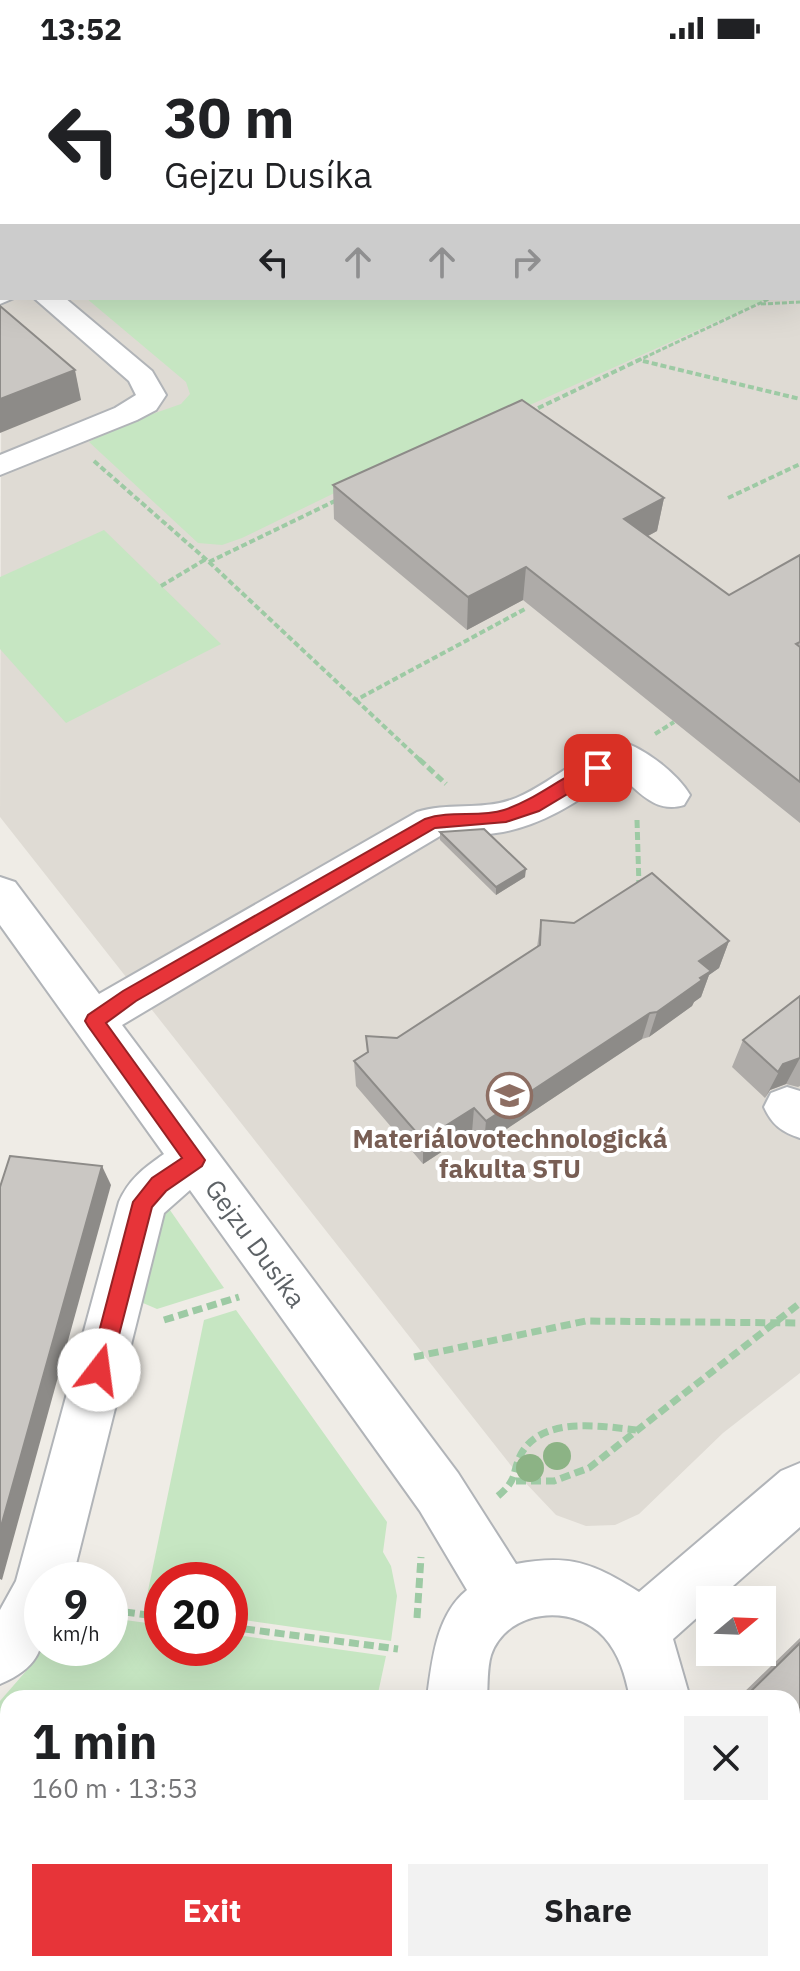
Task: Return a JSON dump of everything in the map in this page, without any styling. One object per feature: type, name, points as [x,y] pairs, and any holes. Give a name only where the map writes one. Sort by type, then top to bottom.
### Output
[{"type":"street","points":[[0,466],[126,414],[145,404],[151,395],[142,377],[50,300]]},
{"type":"street","points":[[94,1021],[130,996],[431,823],[501,818],[533,806],[620,755],[670,795]]},
{"type":"street","name":"Gejzu Dusíka","points":[[6,911],[94,1021],[439,1492],[504,1597]]},
{"type":"street","points":[[49,1562],[143,1202],[159,1184],[195,1160]]},
{"type":"street","points":[[637,1632],[800,1490]]},
{"type":"street","points":[[458,1690],[459,1666],[468,1639],[483,1615],[504,1597],[539,1585],[570,1586],[600,1597],[637,1632],[654,1667],[658,1690]]},
{"type":"street","points":[[0,1655],[24,1624]]},
{"type":"path","points":[[522,415],[767,300]]},
{"type":"path","points":[[758,305],[800,302]]},
{"type":"path","points":[[642,361],[800,399]]},
{"type":"path","points":[[86,454],[208,561],[483,818]]},
{"type":"path","points":[[728,498],[800,464]]},
{"type":"path","points":[[161,586],[350,493]]},
{"type":"path","points":[[356,700],[525,609]]},
{"type":"path","points":[[635,767],[640,886],[650,895]]},
{"type":"path","points":[[627,893],[640,886]]},
{"type":"path","points":[[164,1320],[239,1297]]},
{"type":"path","points":[[516,1481],[541,1485],[563,1481],[589,1468],[800,1303]]},
{"type":"path","points":[[414,1357],[586,1321],[800,1323]]},
{"type":"path","points":[[500,1495],[516,1481],[522,1453],[544,1433],[581,1425],[636,1430]]},
{"type":"path","points":[[416,1622],[420,1559],[428,1548]]},
{"type":"path","points":[[248,1629],[398,1649]]},
{"type":"shaded area","name":"Materiálovotechnologická fakulta STU","points":[[2,300],[800,300],[800,1373],[723,1433],[639,1514],[615,1525],[586,1526],[556,1515],[520,1477],[0,817]]},
{"type":"green space","points":[[88,300],[765,300],[222,545],[198,543],[89,442],[115,427],[181,404],[190,394],[186,382]]},
{"type":"green space","points":[[104,530],[221,644],[66,723],[0,649],[0,577]]},
{"type":"green space","points":[[163,1200],[224,1288],[157,1309],[143,1303],[134,1290]]},
{"type":"green space","points":[[236,1310],[387,1522],[383,1552],[391,1566],[397,1596],[391,1641],[248,1621],[248,1562],[154,1562],[204,1320]]},
{"type":"green space","points":[[128,1620],[144,1623],[144,1666],[248,1666],[248,1637],[386,1656],[379,1690],[10,1690],[30,1666],[128,1666]]},
{"type":"building","points":[[0,306],[75,370],[0,399]]},
{"type":"building","points":[[522,400],[664,498],[624,519],[729,595],[800,555],[800,642],[796,644],[800,647],[800,782],[526,567],[468,597],[333,485]]},
{"type":"building","points":[[484,829],[526,869],[496,887],[440,832]]},
{"type":"building","points":[[652,873],[729,941],[699,961],[711,971],[657,1012],[650,1013],[486,1121],[474,1108],[423,1140],[354,1061],[368,1052],[366,1036],[397,1038],[540,945],[541,920],[574,923]]},
{"type":"building","points":[[800,996],[800,1058],[783,1064],[778,1072],[743,1040]]},
{"type":"building","points":[[10,1156],[102,1166],[0,1530],[0,1187]]},
{"type":"building","points":[[800,1643],[800,1690],[752,1690]]},
{"type":"place","name":"Materiálovotechnologická fakulta STU","points":[[510,1095]]},
{"type":"route","points":[[99,1370],[143,1202],[159,1184],[195,1160],[94,1021],[130,996],[431,823],[446,819],[501,818],[533,806],[598,768]]}]
